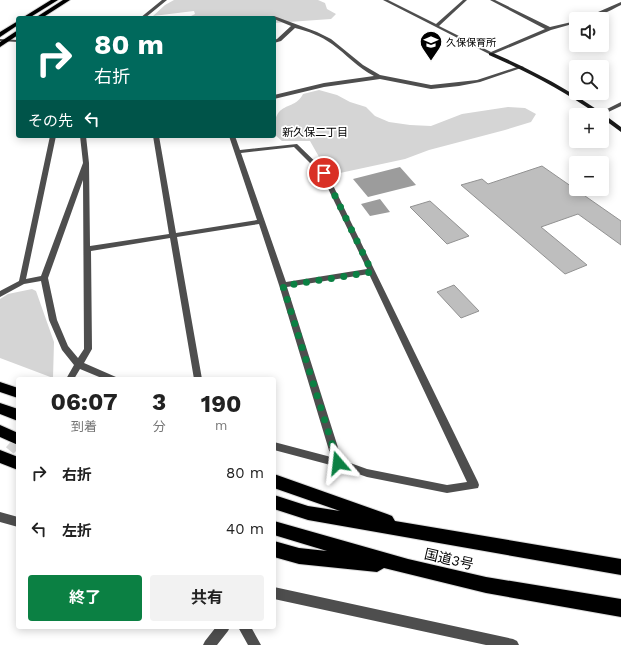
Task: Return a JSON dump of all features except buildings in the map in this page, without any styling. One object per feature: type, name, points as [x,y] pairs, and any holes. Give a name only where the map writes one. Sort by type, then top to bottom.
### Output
[{"type":"highway","points":[[0,387],[16,392]]},
{"type":"highway","points":[[0,408],[16,415]]},
{"type":"highway","points":[[0,431],[16,438]]},
{"type":"highway","points":[[0,456],[16,463]]},
{"type":"highway","points":[[276,482],[416,532]]},
{"type":"highway","name":"国道3号","points":[[276,503],[308,513],[621,567]]},
{"type":"highway","name":"国道3号","points":[[276,529],[408,567],[486,585],[621,608]]},
{"type":"highway","points":[[276,549],[299,556],[408,567]]},
{"type":"main road","points":[[28,16],[55,0]]},
{"type":"main road","points":[[41,16],[67,0]]},
{"type":"main road","points":[[0,35],[16,24]]},
{"type":"main road","points":[[0,45],[3,40],[16,33]]},
{"type":"street","points":[[145,16],[165,0]]},
{"type":"street","points":[[385,0],[568,91],[591,108]]},
{"type":"street","points":[[436,25],[465,0]]},
{"type":"street","points":[[492,0],[549,29]]},
{"type":"street","points":[[602,12],[621,3]]},
{"type":"street","points":[[276,19],[319,34],[338,47],[369,73],[380,77],[431,87],[478,81],[522,67]]},
{"type":"street","points":[[491,54],[549,29],[569,24]]},
{"type":"street","points":[[276,41],[280,40],[294,26]]},
{"type":"street","points":[[3,40],[16,40]]},
{"type":"street","points":[[276,97],[324,85],[380,77]]},
{"type":"street","points":[[609,111],[621,104]]},
{"type":"street","points":[[609,121],[621,130]]},
{"type":"street","points":[[22,282],[53,138]]},
{"type":"street","points":[[71,377],[88,349],[86,163],[83,138]]},
{"type":"street","points":[[156,138],[198,377]]},
{"type":"street","points":[[233,138],[260,222],[283,286],[338,463]]},
{"type":"street","points":[[238,152],[295,145],[324,173],[474,485],[447,489],[367,473],[338,463],[276,447]]},
{"type":"street","points":[[86,163],[44,278],[53,320],[65,348],[79,365],[108,377]]},
{"type":"street","points":[[86,248],[260,222]]},
{"type":"street","points":[[283,286],[372,272]]},
{"type":"street","points":[[0,294],[22,282],[44,278]]},
{"type":"street","points":[[0,517],[16,521]]},
{"type":"street","points":[[276,593],[513,645]]},
{"type":"street","points":[[209,645],[222,629]]},
{"type":"street","points":[[245,629],[255,645]]},
{"type":"shaded area","points":[[174,0],[318,0],[325,3],[327,9],[336,14],[331,19],[276,23],[276,16],[191,16],[195,14],[194,11],[153,16],[165,5]]},
{"type":"shaded area","points":[[319,90],[337,95],[350,102],[366,107],[375,116],[389,122],[410,125],[431,126],[462,114],[508,107],[525,108],[536,114],[531,122],[505,130],[429,150],[405,159],[340,173],[323,164],[310,141],[282,141],[276,136],[277,115],[285,108],[299,100],[303,94]]},
{"type":"shaded area","points":[[400,167],[416,185],[368,197],[353,179]]},
{"type":"shaded area","points":[[380,199],[390,212],[370,216],[361,204]]},
{"type":"shaded area","points":[[32,289],[36,291],[54,342],[53,377],[0,358],[0,299],[8,294]]},
{"type":"tunnel","points":[[0,462],[16,443]]},
{"type":"place","name":"久保保育所","points":[[431,62]]},
{"type":"district","name":"新久保二丁目","points":[[315,132]]},
{"type":"route","points":[[324,173],[372,272],[283,286],[338,463]]}]
